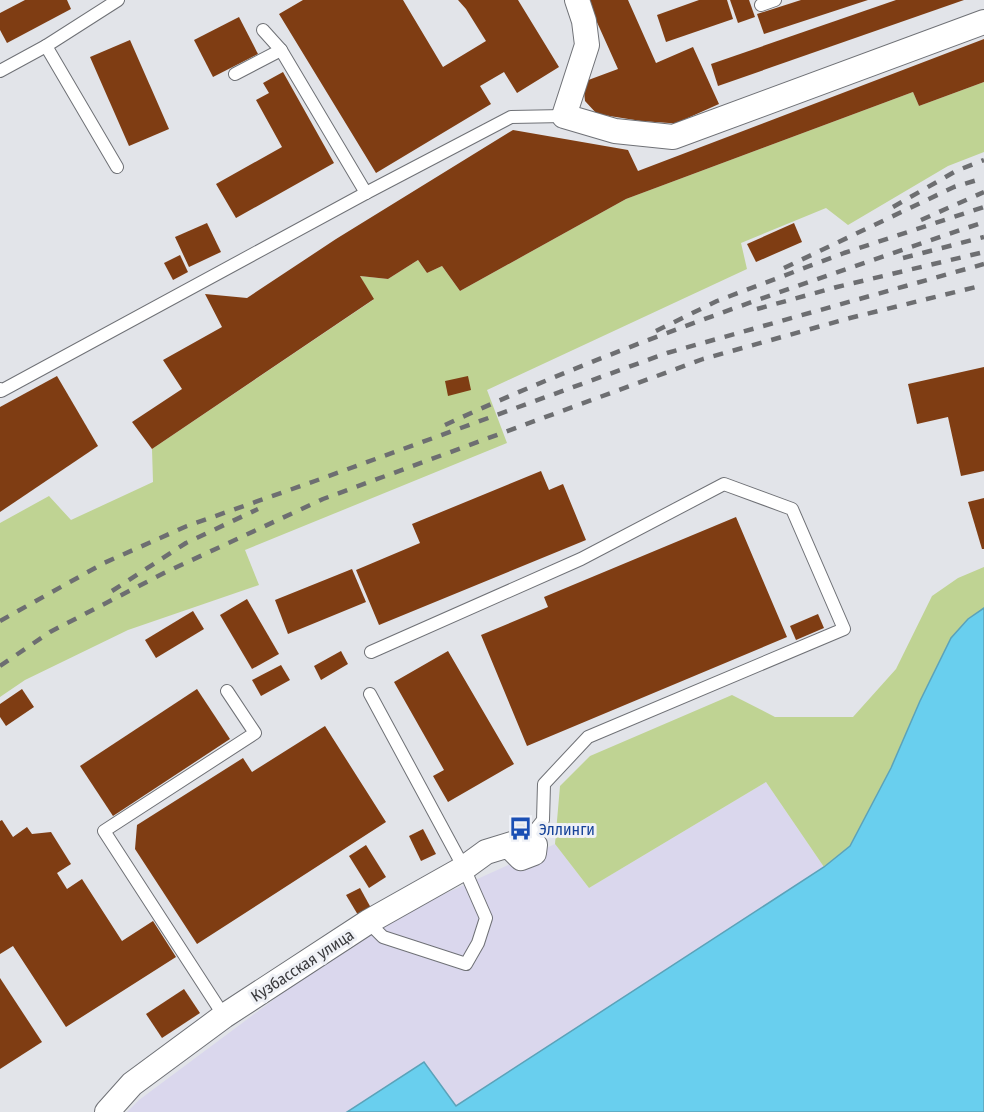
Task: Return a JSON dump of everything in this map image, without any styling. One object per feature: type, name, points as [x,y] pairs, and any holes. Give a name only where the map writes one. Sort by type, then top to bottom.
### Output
[{"type":"street","points":[[577,0],[584,21],[587,45],[564,116],[615,131],[673,137],[984,22]]},
{"type":"street","name":"Кузбасская улица","points":[[107,1112],[132,1084],[224,1016],[368,922],[464,868],[486,852],[521,841]]},
{"type":"lane","points":[[0,71],[46,46],[118,0]]},
{"type":"lane","points":[[762,4],[775,0]]},
{"type":"lane","points":[[263,30],[281,50],[366,193]]},
{"type":"lane","points":[[46,46],[117,167]]},
{"type":"lane","points":[[235,74],[281,50]]},
{"type":"lane","points":[[0,389],[1,391],[511,117],[564,116]]},
{"type":"lane","points":[[370,652],[581,558],[724,484],[792,509],[844,628],[588,737],[544,784],[543,820],[521,841]]},
{"type":"lane","points":[[224,1016],[104,831],[255,733],[227,692]]},
{"type":"lane","points":[[368,922],[383,937],[466,964],[478,943],[486,918],[464,868],[370,694]]},
{"type":"shaded area","points":[[766,782],[824,867],[456,1106],[424,1062],[347,1112],[127,1112],[139,1100],[371,927],[555,844],[589,888]]},
{"type":"green space","points":[[984,82],[984,152],[948,166],[848,225],[826,208],[741,243],[747,269],[487,390],[507,443],[245,550],[259,585],[128,630],[25,680],[0,697],[0,523],[49,496],[71,520],[153,482],[152,449],[373,300],[360,276],[388,279],[418,260],[427,273],[442,266],[460,291],[626,199],[913,92],[919,106]]},
{"type":"green space","points":[[984,567],[984,608],[968,619],[951,638],[891,768],[850,846],[824,867],[766,782],[589,888],[555,844],[560,786],[590,756],[732,695],[775,717],[853,717],[896,669],[932,596],[958,578]]},
{"type":"water","points":[[984,608],[984,1112],[347,1112],[424,1062],[456,1106],[824,867],[850,846],[891,768],[951,638],[968,619]]},
{"type":"building","points":[[25,0],[67,0],[71,9],[7,43],[0,30],[0,13]]},
{"type":"building","points":[[303,0],[403,0],[443,67],[486,41],[458,0],[518,0],[559,67],[517,93],[504,72],[480,86],[491,104],[376,173],[279,14]]},
{"type":"building","points":[[587,0],[628,0],[656,63],[693,47],[719,104],[681,121],[683,124],[641,121],[597,114],[585,101],[583,82],[618,69]]},
{"type":"building","points":[[699,0],[727,0],[733,19],[666,42],[657,15]]},
{"type":"building","points":[[730,0],[749,0],[755,17],[738,23]]},
{"type":"building","points":[[801,0],[868,0],[764,34],[757,14]]},
{"type":"building","points":[[896,0],[964,0],[718,86],[711,64]]},
{"type":"building","points":[[239,17],[258,54],[213,77],[194,40]]},
{"type":"building","points":[[984,39],[984,82],[919,106],[913,92],[626,199],[460,291],[442,266],[427,273],[418,260],[388,279],[360,276],[374,299],[152,449],[132,422],[182,389],[163,360],[222,327],[205,294],[247,298],[336,239],[513,130],[628,150],[638,171]]},
{"type":"building","points":[[130,40],[169,129],[129,146],[90,57]]},
{"type":"building","points":[[283,72],[334,163],[236,218],[216,184],[282,147],[256,100],[269,93],[263,83]]},
{"type":"building","points":[[207,223],[221,252],[189,267],[175,237]]},
{"type":"building","points":[[794,223],[802,242],[756,262],[747,244]]},
{"type":"building","points":[[180,255],[188,272],[173,280],[164,263]]},
{"type":"building","points":[[984,367],[984,471],[961,476],[948,417],[917,424],[908,384]]},
{"type":"building","points":[[57,376],[98,446],[0,512],[0,407]]},
{"type":"building","points":[[468,376],[471,390],[448,396],[445,381]]},
{"type":"building","points":[[541,471],[549,490],[563,484],[586,540],[379,625],[356,570],[420,543],[412,524]]},
{"type":"building","points":[[984,498],[984,549],[982,549],[968,502]]},
{"type":"building","points":[[736,517],[787,637],[527,746],[481,635],[548,607],[544,597]]},
{"type":"building","points":[[352,569],[366,602],[288,634],[275,600]]},
{"type":"building","points":[[247,599],[279,654],[252,669],[220,615]]},
{"type":"building","points":[[193,611],[204,629],[156,658],[145,640]]},
{"type":"building","points":[[818,614],[824,628],[796,640],[790,626]]},
{"type":"building","points":[[341,651],[348,664],[321,680],[314,666]]},
{"type":"building","points":[[448,651],[514,764],[448,802],[433,776],[444,770],[394,682]]},
{"type":"building","points":[[281,665],[290,680],[261,696],[252,680]]},
{"type":"building","points":[[22,689],[34,707],[6,726],[0,717],[0,704]]},
{"type":"building","points":[[197,689],[230,739],[113,816],[80,766]]},
{"type":"building","points":[[325,726],[386,822],[197,944],[135,849],[137,825],[243,758],[252,772]]},
{"type":"building","points":[[2,820],[13,837],[27,827],[32,834],[51,832],[71,864],[57,873],[67,889],[82,879],[122,941],[153,921],[176,957],[66,1027],[13,946],[0,954],[0,821]]},
{"type":"building","points":[[423,829],[436,854],[421,861],[409,836]]},
{"type":"building","points":[[366,845],[386,877],[369,888],[349,856]]},
{"type":"building","points":[[360,888],[371,908],[358,915],[346,895]]},
{"type":"building","points":[[0,978],[42,1042],[0,1069]]},
{"type":"building","points":[[184,989],[200,1013],[162,1038],[146,1014]]},
{"type":"railway","points":[[893,207],[956,171],[984,160]]},
{"type":"railway","points":[[784,268],[954,187],[984,178]]},
{"type":"railway","points":[[921,220],[984,192]]},
{"type":"railway","points":[[656,331],[717,301],[844,253],[984,207]]},
{"type":"railway","points":[[445,425],[577,368],[712,316],[984,222]]},
{"type":"railway","points":[[903,258],[984,237]]},
{"type":"railway","points":[[757,309],[837,287],[984,252]]},
{"type":"railway","points":[[0,621],[104,563],[187,526],[667,353],[984,264]]},
{"type":"railway","points":[[0,666],[50,632],[164,573],[323,499],[703,359],[850,318],[984,285]]},
{"type":"railway","points":[[112,591],[186,543],[258,509]]},
{"type":"place","name":"Эллинги","points":[[521,829]]}]
